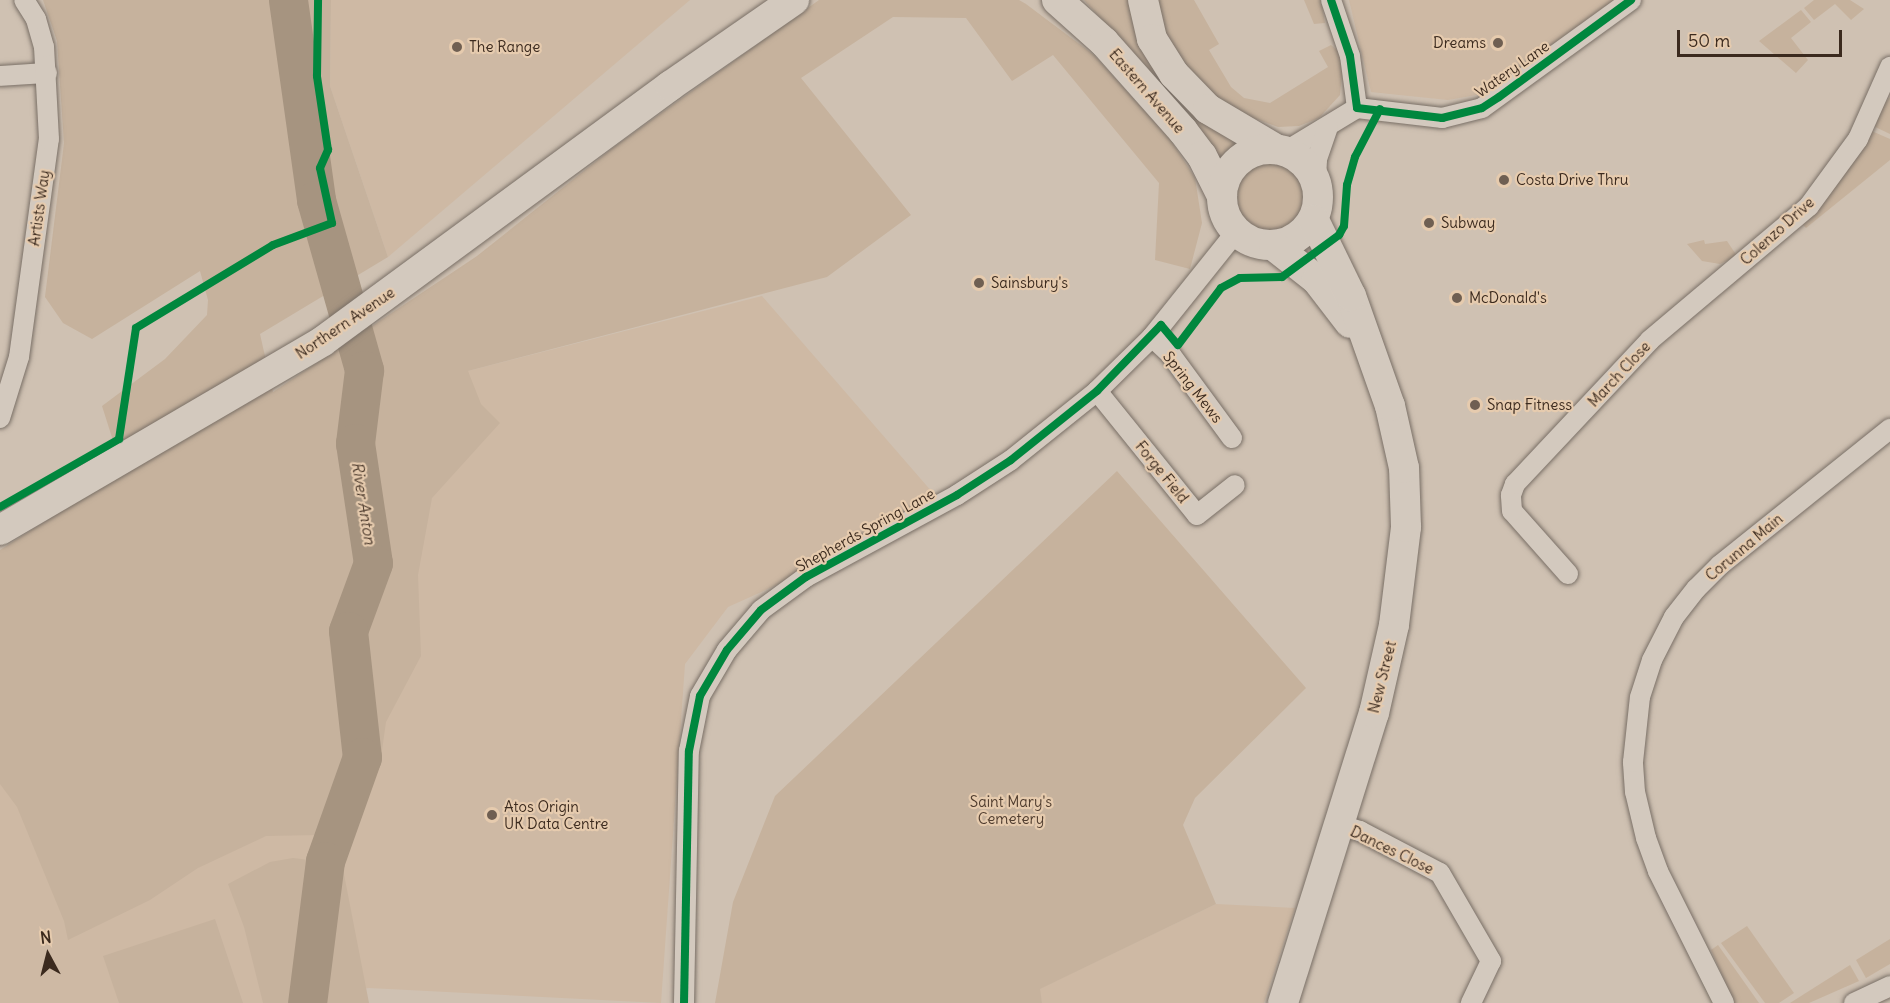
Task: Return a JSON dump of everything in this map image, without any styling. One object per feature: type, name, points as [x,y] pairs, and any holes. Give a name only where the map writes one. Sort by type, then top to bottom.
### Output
[{"type":"main road","name":"Northern Avenue","points":[[670,86],[761,0]]},
{"type":"main road","name":"Northern Avenue","points":[[0,530],[323,341],[670,86],[794,0]]},
{"type":"main road","name":"Eastern Avenue","points":[[1057,0],[1104,42],[1183,131],[1202,156],[1222,196]]},
{"type":"main road","points":[[1143,0],[1152,39],[1174,74],[1208,109],[1303,162],[1316,179],[1319,201],[1314,220],[1297,238],[1274,246]]},
{"type":"main road","points":[[1236,232],[1228,222],[1222,196],[1227,177],[1238,160],[1256,151],[1281,150]]},
{"type":"main road","name":"New Street","points":[[1283,1003],[1340,825],[1386,665],[1406,527],[1401,448],[1352,296],[1314,220]]},
{"type":"main road","name":"New Street","points":[[1236,232],[1254,243],[1274,246],[1317,280],[1366,344]]},
{"type":"street","name":"Artists Way","points":[[0,417],[19,357],[49,139],[47,73],[36,19],[24,0]]},
{"type":"street","points":[[1281,150],[1328,127],[1358,108],[1350,56],[1331,0]]},
{"type":"street","name":"Watery Lane","points":[[1358,108],[1442,118],[1482,108],[1631,0]]},
{"type":"street","name":"Colenzo Drive","points":[[1707,293],[1809,206],[1858,139],[1890,67]]},
{"type":"street","points":[[0,76],[47,73]]},
{"type":"street","points":[[1316,179],[1317,159],[1328,127]]},
{"type":"street","name":"Shepherds Spring Lane","points":[[684,1003],[689,751],[700,696],[727,650],[761,610],[806,577],[957,495],[1011,460],[1097,391],[1152,338],[1236,232]]},
{"type":"street","name":"March Close","points":[[1568,574],[1512,511],[1511,495],[1515,484],[1650,340],[1707,293]]},
{"type":"street","name":"Spring Mews","points":[[1152,338],[1171,355],[1232,438]]},
{"type":"street","name":"Forge Field","points":[[1097,391],[1197,515],[1235,485]]},
{"type":"street","name":"Corunna Main","points":[[1724,1003],[1658,871],[1646,838],[1635,792],[1634,730],[1640,696],[1652,660],[1674,617],[1696,589],[1720,565],[1890,429]]},
{"type":"street","name":"Dances Close","points":[[1340,825],[1360,831],[1440,873],[1491,961],[1471,1003]]},
{"type":"street","points":[[1854,1003],[1890,986]]},
{"type":"shaded area","points":[[331,0],[690,0],[388,257],[330,86]]},
{"type":"shaded area","points":[[1349,0],[1622,0],[1499,91],[1448,100],[1371,92]]},
{"type":"shaded area","points":[[762,296],[946,508],[728,607],[685,664],[661,1003],[369,988],[275,998],[275,1003],[0,1003],[0,583],[468,371]]},
{"type":"shaded area","points":[[1216,904],[1295,908],[1264,1003],[1042,1003],[1039,989]]},
{"type":"green space","points":[[43,0],[331,0],[330,86],[388,257],[260,334],[273,392],[477,256],[614,147],[819,0],[1019,0],[1026,4],[1094,55],[1170,139],[1195,178],[1202,223],[1190,269],[1155,260],[1159,183],[1053,55],[1012,81],[966,18],[893,17],[801,78],[911,215],[827,277],[468,371],[481,404],[500,423],[432,498],[418,575],[421,656],[386,722],[380,765],[344,845],[319,835],[266,836],[198,868],[150,900],[68,940],[64,921],[17,807],[0,784],[0,550],[123,472],[102,406],[165,359],[207,315],[208,300],[200,271],[92,339],[63,323],[45,297],[64,143],[57,41]]},
{"type":"green space","points":[[1084,0],[1129,0],[1240,145],[1221,160],[1168,93]]},
{"type":"green space","points":[[1156,0],[1194,0],[1219,44],[1209,50],[1231,87],[1244,98],[1270,103],[1328,67],[1319,51],[1331,45],[1339,52],[1343,63],[1340,95],[1319,118],[1299,126],[1278,127],[1245,115],[1204,91],[1165,39]]},
{"type":"green space","points":[[1304,0],[1321,0],[1325,23],[1314,24]]},
{"type":"green space","points":[[1814,0],[1850,0],[1864,9],[1851,20],[1835,4],[1814,20],[1804,8]]},
{"type":"green space","points":[[1801,10],[1811,22],[1791,38],[1808,60],[1796,73],[1759,41]]},
{"type":"green space","points":[[1890,97],[1890,134],[1869,124]]},
{"type":"green space","points":[[1867,129],[1890,139],[1890,160],[1806,228],[1800,222]]},
{"type":"green space","points":[[1279,160],[1292,166],[1303,177],[1309,190],[1307,213],[1292,230],[1279,236],[1263,236],[1250,230],[1235,213],[1233,190],[1239,177],[1256,162]]},
{"type":"green space","points":[[1704,240],[1705,244],[1727,241],[1737,256],[1720,264],[1702,261],[1687,244]]},
{"type":"green space","name":"Saint Mary's Cemetery","points":[[1117,471],[1306,688],[1195,798],[1183,825],[1216,904],[1040,989],[1042,1003],[715,1003],[733,902],[775,796]]},
{"type":"green space","points":[[293,858],[342,864],[369,1003],[263,1003],[244,927],[228,884],[270,862]]},
{"type":"green space","points":[[215,919],[243,1003],[119,1003],[103,956]]},
{"type":"green space","points":[[1747,926],[1794,993],[1779,1003],[1765,1003],[1721,943]]},
{"type":"green space","points":[[1890,939],[1890,964],[1866,978],[1856,960]]},
{"type":"green space","points":[[1718,945],[1759,1003],[1734,1003],[1711,950]]},
{"type":"green space","points":[[1850,965],[1859,981],[1809,1003],[1790,1003]]},
{"type":"waterway","name":"River Anton","points":[[288,0],[316,200],[364,370],[355,443],[373,563],[348,631],[362,757],[325,861],[307,1003]]},
{"type":"cycle path","points":[[0,507],[119,439],[136,328],[273,245],[332,223],[320,168],[328,150],[317,76],[318,0]]},
{"type":"cycle path","points":[[1331,0],[1350,56],[1357,108],[1442,118],[1482,108],[1631,0]]},
{"type":"cycle path","points":[[684,1003],[689,751],[700,696],[727,650],[761,610],[806,577],[957,495],[1011,460],[1097,391],[1161,325],[1178,345],[1221,288],[1240,278],[1282,277],[1339,235],[1344,226],[1347,185],[1355,157],[1380,109]]},
{"type":"place","name":"Dreams","points":[[1498,43]]},
{"type":"place","name":"The Range","points":[[457,47]]},
{"type":"place","name":"Costa Drive Thru","points":[[1504,180]]},
{"type":"place","name":"Subway","points":[[1429,223]]},
{"type":"place","name":"Sainsbury's","points":[[979,283]]},
{"type":"place","name":"McDonald's","points":[[1457,298]]},
{"type":"place","name":"Snap Fitness","points":[[1475,405]]},
{"type":"place","name":"Atos Origin UK Data Centre","points":[[492,815]]}]
